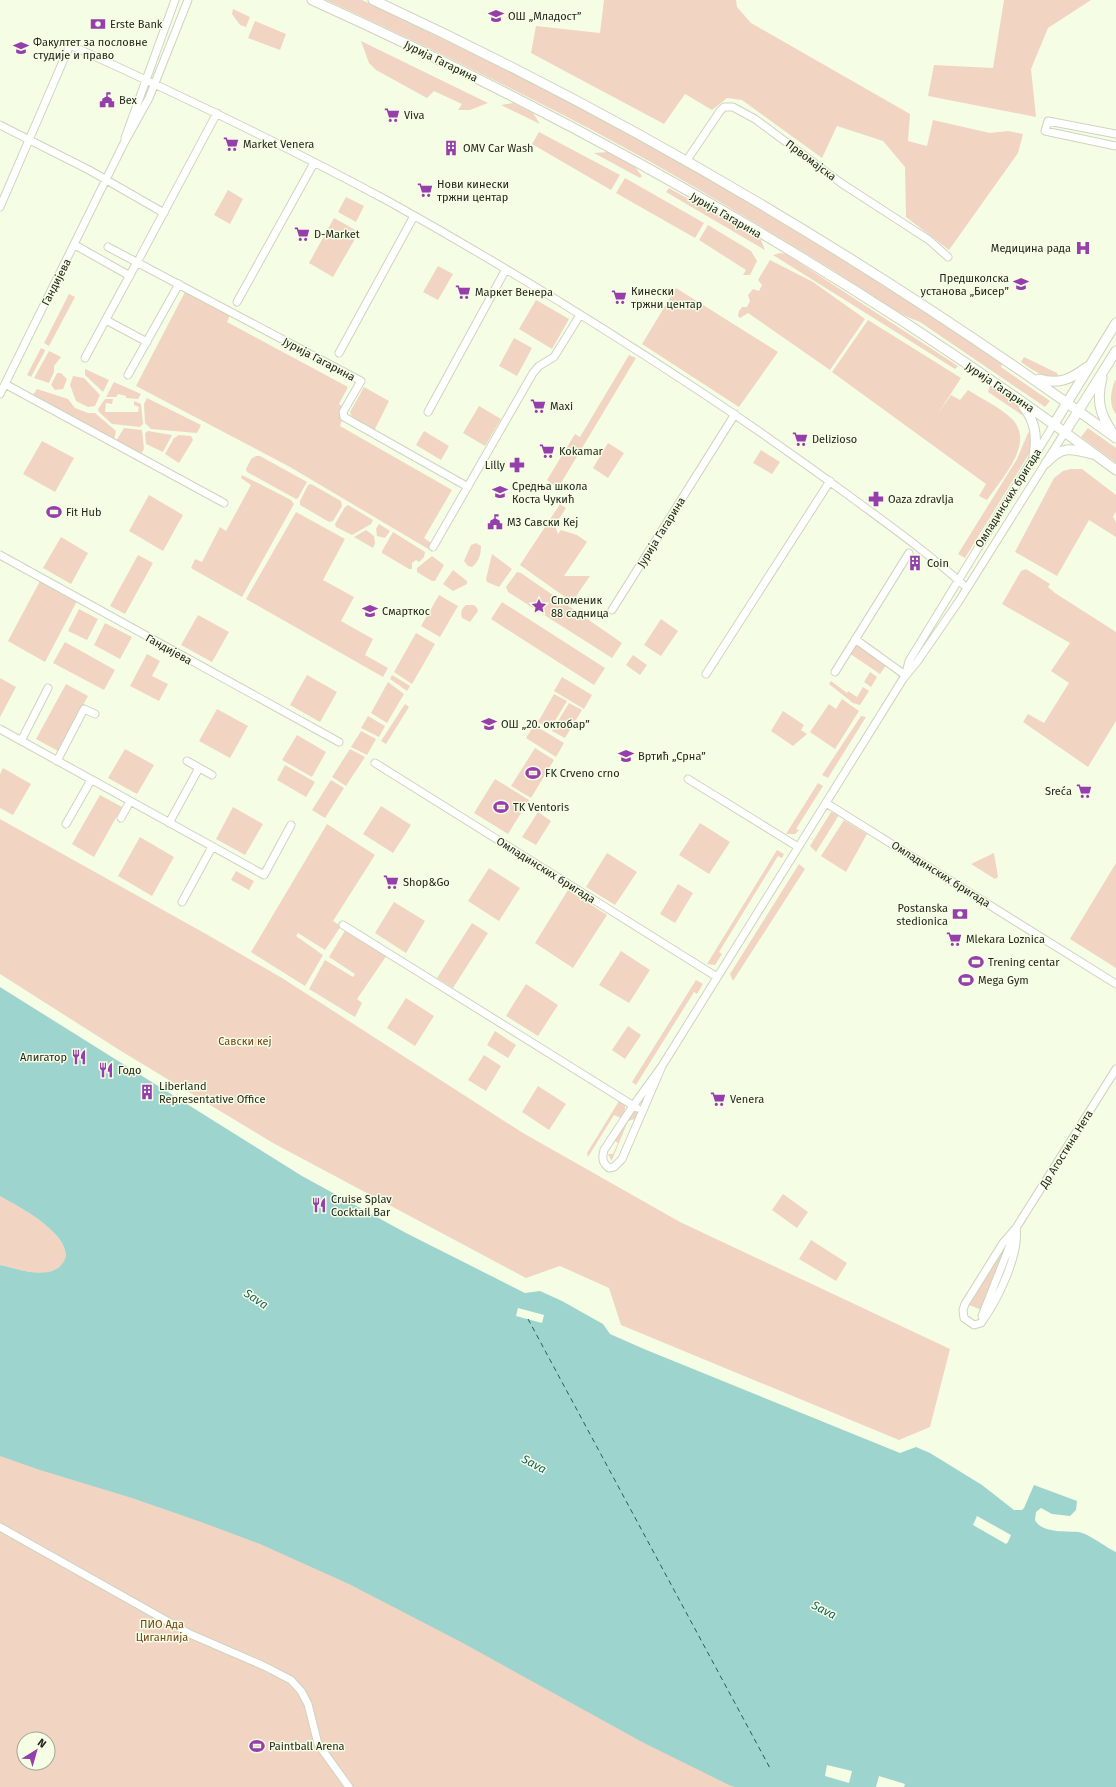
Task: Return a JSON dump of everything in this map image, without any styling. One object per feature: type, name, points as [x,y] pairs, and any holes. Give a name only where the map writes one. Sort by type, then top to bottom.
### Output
[{"type":"main road","name":"Јурија Гагарина","points":[[312,0],[494,87],[663,178],[864,297],[1054,424],[1116,470]]},
{"type":"main road","points":[[373,0],[496,58],[687,160],[838,251],[1030,376],[1116,438]]},
{"type":"main road","name":"Омладинских бригада","points":[[1054,424],[1116,323]]},
{"type":"main road","name":"Омладинских бригада","points":[[1065,432],[1116,351]]},
{"type":"main road","points":[[1030,376],[1047,381],[1065,381],[1080,372],[1092,362]]},
{"type":"main road","points":[[1104,370],[1098,394],[1099,407],[1116,438]]},
{"type":"main road","points":[[1010,394],[1027,411],[1034,425],[1036,434],[1034,457]]},
{"type":"main road","points":[[1046,463],[1056,453],[1063,450],[1073,450],[1095,454]]},
{"type":"street","name":"Гандијева","points":[[124,143],[127,129],[175,0]]},
{"type":"street","name":"Гандијева","points":[[0,394],[75,245],[124,143],[132,132],[156,84],[188,0]]},
{"type":"street","points":[[0,207],[70,45],[217,113],[414,216],[506,269],[735,414],[830,481],[958,578],[967,588]]},
{"type":"street","name":"Првомајска","points":[[687,160],[720,111],[724,107],[733,107],[755,119],[841,183],[922,235],[948,257]]},
{"type":"street","points":[[85,358],[217,113]]},
{"type":"street","points":[[1116,134],[1048,120],[1046,131],[1116,146]]},
{"type":"street","points":[[0,126],[30,139],[107,180],[164,213]]},
{"type":"street","points":[[237,302],[314,163]]},
{"type":"street","name":"Јурија Гагарина","points":[[339,353],[414,216]]},
{"type":"street","points":[[75,245],[130,276]]},
{"type":"street","name":"Јурија Гагарина","points":[[108,247],[138,260],[179,284],[361,381],[344,412],[344,417],[468,487]]},
{"type":"street","points":[[428,412],[506,269]]},
{"type":"street","points":[[128,375],[179,284]]},
{"type":"street","points":[[433,548],[536,369],[554,356],[580,315]]},
{"type":"street","points":[[106,320],[147,342]]},
{"type":"street","points":[[5,384],[224,503]]},
{"type":"street","name":"Јурија Гагарина","points":[[612,610],[735,414]]},
{"type":"street","name":"Омладинских бригада","points":[[905,675],[909,661],[958,578],[1054,424]]},
{"type":"street","name":"Омладинских бригада","points":[[662,1066],[622,1159],[614,1167],[607,1166],[602,1158],[604,1150],[662,1066],[905,675],[917,662],[967,588],[1065,432]]},
{"type":"street","points":[[706,674],[830,481]]},
{"type":"street","points":[[835,672],[909,553]]},
{"type":"street","name":"Гандијева","points":[[0,555],[338,742]]},
{"type":"street","points":[[855,639],[905,675]]},
{"type":"street","points":[[21,741],[48,688]]},
{"type":"street","points":[[57,761],[84,709],[95,714]]},
{"type":"street","points":[[0,729],[264,875],[291,825]]},
{"type":"street","points":[[187,761],[212,775]]},
{"type":"street","name":"Омладинских бригада","points":[[375,763],[717,977]]},
{"type":"street","points":[[169,822],[199,768]]},
{"type":"street","points":[[688,779],[798,847]]},
{"type":"street","points":[[66,824],[91,780]]},
{"type":"street","points":[[121,818],[130,801]]},
{"type":"street","name":"Омладинских бригада","points":[[826,803],[1116,984]]},
{"type":"street","points":[[182,902],[212,846]]},
{"type":"street","points":[[343,925],[642,1112]]},
{"type":"street","name":"Др Агостина Нета","points":[[1016,1228],[981,1322],[974,1325],[969,1323],[964,1318],[963,1310],[1003,1244],[1016,1228],[1116,1069]]},
{"type":"street","points":[[0,1527],[190,1634],[264,1666],[291,1680],[301,1691],[308,1704],[318,1744],[349,1787]]},
{"type":"green space","points":[[326,0],[362,0],[519,76],[593,114],[735,194],[878,281],[997,360],[1002,364],[1001,367],[1050,401],[1045,407],[920,322],[894,310],[837,273],[725,205],[628,149],[478,72]]},
{"type":"green space","points":[[604,0],[736,0],[737,7],[751,23],[910,114],[908,141],[927,146],[933,120],[990,133],[1008,131],[1023,134],[1018,153],[949,250],[906,217],[905,167],[883,141],[837,126],[822,158],[742,100],[727,98],[712,110],[685,94],[664,124],[531,53],[536,26],[600,33]]},
{"type":"green space","points":[[1004,0],[1091,0],[1048,28],[1031,69],[1036,117],[928,96],[934,65],[993,68]]},
{"type":"green space","points":[[233,9],[250,17],[246,27],[240,25],[232,14]]},
{"type":"green space","points":[[255,21],[286,34],[280,50],[248,38]]},
{"type":"green space","points":[[361,41],[488,103],[470,110],[458,110],[462,104],[434,91],[427,98],[376,70],[369,63]]},
{"type":"green space","points":[[513,103],[533,113],[540,124],[501,105]]},
{"type":"green space","points":[[539,132],[620,175],[611,190],[532,144]]},
{"type":"green space","points":[[608,152],[635,167],[642,176],[640,178],[594,153]]},
{"type":"green space","points":[[625,178],[704,223],[695,238],[616,193]]},
{"type":"green space","points":[[669,188],[761,240],[765,250],[666,192]]},
{"type":"green space","points":[[228,190],[243,199],[230,224],[214,215]]},
{"type":"green space","points":[[346,197],[364,206],[356,222],[338,212]]},
{"type":"green space","points":[[334,218],[359,232],[333,277],[309,263]]},
{"type":"green space","points":[[708,225],[751,251],[757,261],[750,275],[743,275],[746,270],[699,240]]},
{"type":"green space","points":[[780,253],[786,254],[958,366],[955,369],[773,255]]},
{"type":"green space","points":[[770,260],[813,282],[865,319],[830,370],[748,313],[740,318],[738,316],[742,307],[747,307],[750,301],[748,295],[753,289],[759,291],[762,285],[758,280]]},
{"type":"green space","points":[[438,266],[453,274],[438,300],[423,292]]},
{"type":"green space","points":[[676,288],[778,352],[739,407],[642,344]]},
{"type":"green space","points":[[185,292],[230,315],[227,322],[348,387],[339,404],[344,408],[340,426],[452,490],[424,538],[431,543],[429,547],[430,550],[290,467],[136,386]]},
{"type":"green space","points":[[69,294],[75,297],[49,346],[44,343]]},
{"type":"green space","points":[[536,300],[569,319],[552,349],[519,329]]},
{"type":"green space","points":[[868,320],[961,378],[937,415],[951,395],[960,400],[968,390],[991,403],[1012,419],[1018,429],[1020,439],[1018,450],[1014,461],[987,500],[979,496],[986,484],[832,372]]},
{"type":"green space","points":[[514,338],[532,348],[517,376],[499,366]]},
{"type":"green space","points":[[41,348],[45,351],[31,377],[27,375]]},
{"type":"green space","points":[[49,351],[61,357],[54,366],[54,372],[49,383],[34,378]]},
{"type":"green space","points":[[629,355],[636,358],[558,488],[547,480],[575,434],[580,437]]},
{"type":"green space","points":[[1024,357],[1057,373],[1059,377],[1049,377],[1034,371],[1021,362]]},
{"type":"green space","points":[[85,369],[109,380],[103,392],[85,375]]},
{"type":"green space","points":[[57,373],[61,373],[67,379],[63,389],[55,390],[51,385]]},
{"type":"green space","points":[[73,376],[84,378],[100,395],[95,406],[88,407],[76,401],[70,385]]},
{"type":"green space","points":[[1115,380],[1116,414],[1113,410],[1111,402],[1111,393]]},
{"type":"green space","points":[[114,382],[141,394],[138,399],[126,398],[126,396],[118,394],[116,397],[106,397]]},
{"type":"green space","points":[[990,386],[1022,408],[1024,412],[1022,415],[988,392]]},
{"type":"green space","points":[[364,387],[389,401],[374,431],[356,421],[350,412]]},
{"type":"green space","points":[[37,389],[68,399],[75,408],[88,413],[95,413],[116,431],[114,440],[33,395]]},
{"type":"green space","points":[[147,398],[201,425],[197,433],[151,429],[145,423],[144,404]]},
{"type":"green space","points":[[105,399],[113,399],[112,404],[106,403],[105,412],[138,412],[139,407],[134,405],[134,401],[141,404],[143,424],[140,427],[112,424],[99,412],[98,409]]},
{"type":"green space","points":[[479,406],[501,419],[485,446],[463,433]]},
{"type":"green space","points":[[124,428],[142,430],[144,449],[141,454],[116,441]]},
{"type":"green space","points":[[1088,428],[1116,448],[1116,463],[1081,437]]},
{"type":"green space","points":[[148,431],[172,435],[163,452],[146,444],[145,433]]},
{"type":"green space","points":[[424,431],[449,446],[441,460],[416,445]]},
{"type":"green space","points":[[1033,431],[1033,442],[1029,454],[965,558],[958,554],[1017,459],[1028,433]]},
{"type":"green space","points":[[179,435],[191,436],[193,440],[179,463],[165,454],[174,438]]},
{"type":"green space","points":[[42,441],[74,458],[55,492],[23,474]]},
{"type":"green space","points":[[608,443],[624,453],[608,478],[593,468]]},
{"type":"green space","points":[[761,450],[780,462],[772,474],[753,463]]},
{"type":"green space","points":[[256,456],[260,456],[307,482],[298,498],[296,499],[247,472],[246,469],[251,459]]},
{"type":"green space","points":[[1082,469],[1116,495],[1116,512],[1113,516],[1116,523],[1116,537],[1089,520],[1057,576],[1015,552],[1054,478],[1063,471]]},
{"type":"green space","points":[[242,475],[291,500],[294,504],[242,597],[191,568],[195,559],[202,562],[220,527],[226,531],[251,485],[241,478]]},
{"type":"green space","points":[[311,484],[341,501],[342,506],[333,521],[329,522],[300,505],[300,501],[308,485]]},
{"type":"green space","points":[[149,495],[183,515],[163,551],[129,531]]},
{"type":"green space","points":[[560,504],[566,508],[555,525],[558,534],[561,530],[577,535],[587,542],[564,576],[590,576],[572,602],[520,565]]},
{"type":"green space","points":[[348,505],[373,520],[371,524],[352,535],[336,527],[335,524],[345,507]]},
{"type":"green space","points":[[296,512],[345,539],[323,580],[354,597],[341,621],[373,639],[365,655],[388,668],[383,677],[246,599]]},
{"type":"green space","points":[[379,524],[390,531],[385,538],[377,536],[376,529]]},
{"type":"green space","points":[[366,530],[374,536],[375,543],[373,548],[354,537]]},
{"type":"green space","points":[[393,532],[425,552],[424,557],[419,562],[416,560],[412,563],[412,569],[409,569],[382,553]]},
{"type":"green space","points":[[61,537],[88,553],[71,584],[43,568]]},
{"type":"green space","points":[[476,543],[481,546],[479,558],[472,567],[468,566],[464,561],[471,545]]},
{"type":"green space","points":[[492,554],[512,569],[499,587],[487,582],[486,579]]},
{"type":"green space","points":[[138,555],[153,563],[125,614],[110,606]]},
{"type":"green space","points":[[432,556],[444,565],[435,581],[432,581],[417,572],[417,568]]},
{"type":"green space","points":[[1026,569],[1050,584],[1048,587],[1055,593],[1116,632],[1116,721],[1088,767],[1023,722],[1028,714],[1044,723],[1069,683],[1051,671],[1070,643],[1002,604],[1021,571]]},
{"type":"green space","points":[[453,570],[467,581],[467,584],[453,591],[443,584]]},
{"type":"green space","points":[[517,572],[521,573],[622,643],[612,658],[508,592],[506,587]]},
{"type":"green space","points":[[40,581],[77,601],[45,662],[8,641]]},
{"type":"green space","points":[[439,595],[458,606],[440,637],[421,626]]},
{"type":"green space","points":[[502,602],[605,668],[594,685],[491,619]]},
{"type":"green space","points":[[466,605],[474,605],[478,611],[470,622],[461,616],[463,607]]},
{"type":"green space","points":[[79,609],[98,619],[87,640],[68,631]]},
{"type":"green space","points":[[198,615],[229,632],[212,662],[181,645]]},
{"type":"green space","points":[[661,619],[678,631],[661,656],[644,645]]},
{"type":"green space","points":[[105,623],[132,637],[120,659],[94,645]]},
{"type":"green space","points":[[416,633],[435,644],[412,684],[394,672]]},
{"type":"green space","points":[[65,642],[115,670],[104,690],[53,663]]},
{"type":"green space","points":[[856,642],[887,664],[880,674],[849,653]]},
{"type":"green space","points":[[147,654],[160,661],[152,676],[168,684],[159,701],[130,686]]},
{"type":"green space","points":[[633,655],[647,665],[640,675],[626,665]]},
{"type":"green space","points":[[870,672],[877,677],[871,687],[864,682]]},
{"type":"green space","points":[[307,675],[337,692],[320,722],[290,705]]},
{"type":"green space","points":[[392,675],[410,686],[407,691],[390,679]]},
{"type":"green space","points":[[562,677],[592,695],[584,709],[554,691]]},
{"type":"green space","points":[[0,678],[16,687],[0,717]]},
{"type":"green space","points":[[831,681],[847,693],[848,691],[857,697],[863,687],[869,691],[860,705],[853,703],[829,684]]},
{"type":"green space","points":[[388,682],[404,694],[387,723],[371,713]]},
{"type":"green space","points":[[66,684],[88,696],[58,751],[36,739]]},
{"type":"green space","points":[[554,694],[567,701],[550,729],[538,722]]},
{"type":"green space","points":[[842,699],[859,711],[835,749],[810,732],[829,704],[836,709]]},
{"type":"green space","points":[[569,703],[582,710],[565,738],[552,731]]},
{"type":"green space","points":[[405,704],[409,707],[386,744],[381,741]]},
{"type":"green space","points":[[217,709],[248,726],[230,758],[199,741]]},
{"type":"green space","points":[[783,711],[804,725],[801,730],[807,734],[793,746],[771,731]]},
{"type":"green space","points":[[368,716],[385,726],[379,737],[361,728]]},
{"type":"green space","points":[[861,716],[866,717],[828,778],[822,775]]},
{"type":"green space","points":[[534,725],[564,743],[556,757],[526,738]]},
{"type":"green space","points":[[361,731],[376,739],[367,755],[351,747]]},
{"type":"green space","points":[[297,735],[326,752],[312,777],[282,760]]},
{"type":"green space","name":"FK Crveno crno","points":[[535,748],[554,760],[531,798],[511,786]]},
{"type":"green space","points":[[125,749],[154,765],[137,794],[108,778]]},
{"type":"green space","points":[[350,749],[365,757],[346,786],[332,777]]},
{"type":"green space","points":[[285,765],[315,782],[306,797],[277,780]]},
{"type":"green space","points":[[3,768],[31,784],[13,815],[0,808],[0,774]]},
{"type":"green space","name":"TK Ventoris","points":[[495,779],[529,800],[508,834],[474,813]]},
{"type":"green space","points":[[331,780],[344,788],[325,818],[312,810]]},
{"type":"green space","points":[[818,783],[823,786],[796,829],[799,830],[795,834],[786,834]]},
{"type":"green space","points":[[100,795],[122,807],[94,857],[72,844]]},
{"type":"green space","points":[[381,806],[411,825],[393,853],[363,834]]},
{"type":"green space","points":[[233,807],[263,824],[245,855],[216,839]]},
{"type":"green space","points":[[538,812],[551,821],[536,845],[522,837]]},
{"type":"green space","points":[[831,812],[839,815],[816,852],[810,846]]},
{"type":"green space","name":"Савски кеј","points":[[0,819],[282,978],[523,1133],[680,1222],[950,1349],[930,1427],[899,1440],[621,1325],[609,1288],[560,1266],[526,1278],[273,1143],[121,1051],[0,974]]},
{"type":"green space","points":[[844,820],[867,834],[846,872],[821,856]]},
{"type":"green space","points":[[700,823],[730,842],[709,874],[679,855]]},
{"type":"green space","points":[[327,824],[375,855],[333,921],[341,926],[325,950],[298,933],[296,936],[323,955],[305,986],[251,952]]},
{"type":"green space","points":[[140,837],[174,857],[152,896],[118,876]]},
{"type":"green space","points":[[777,850],[784,854],[782,858],[778,856],[719,952],[722,954],[715,965],[707,964]]},
{"type":"green space","points":[[607,853],[637,872],[615,905],[586,887]]},
{"type":"green space","points":[[994,853],[998,877],[995,879],[971,864]]},
{"type":"green space","points":[[1116,863],[1116,968],[1070,939]]},
{"type":"green space","points":[[799,864],[805,869],[733,981],[730,974]]},
{"type":"green space","points":[[489,868],[520,888],[499,921],[468,901]]},
{"type":"green space","points":[[236,871],[254,881],[249,890],[231,880]]},
{"type":"green space","points":[[678,884],[693,893],[675,923],[660,914]]},
{"type":"green space","points":[[568,890],[607,915],[573,968],[535,943]]},
{"type":"green space","points":[[394,902],[425,921],[406,953],[375,933]]},
{"type":"green space","points":[[472,923],[488,933],[453,988],[437,978]]},
{"type":"green space","points":[[346,929],[387,955],[357,999],[362,1003],[355,1017],[309,989],[325,960],[353,977],[355,974],[329,957]]},
{"type":"green space","points":[[621,951],[650,970],[629,1003],[599,985]]},
{"type":"green space","points":[[696,980],[703,984],[697,994],[694,992],[636,1085],[632,1082]]},
{"type":"green space","points":[[526,984],[558,1005],[538,1036],[506,1016]]},
{"type":"green space","points":[[406,998],[434,1016],[415,1046],[387,1028]]},
{"type":"green space","points":[[628,1026],[641,1035],[625,1059],[612,1050]]},
{"type":"green space","points":[[495,1031],[516,1045],[508,1058],[487,1045]]},
{"type":"green space","points":[[484,1055],[501,1066],[486,1091],[468,1080]]},
{"type":"green space","points":[[538,1086],[566,1104],[549,1130],[522,1112]]},
{"type":"green space","points":[[619,1101],[625,1104],[625,1109],[621,1118],[614,1115],[588,1157],[587,1153]]},
{"type":"green space","points":[[635,1109],[638,1111],[635,1119],[628,1121],[611,1160],[608,1154],[613,1154],[618,1143],[615,1141]]},
{"type":"green space","points":[[783,1194],[808,1212],[797,1228],[772,1210]]},
{"type":"green space","points":[[0,1196],[37,1218],[58,1237],[64,1246],[66,1253],[65,1260],[60,1267],[45,1273],[36,1273],[0,1265]]},
{"type":"green space","points":[[811,1240],[847,1263],[836,1281],[799,1259]]},
{"type":"green space","points":[[1008,1241],[982,1310],[969,1305]]},
{"type":"green space","name":"ПИО Ада Циганлија","points":[[0,1410],[938,1787],[0,1787]]},
{"type":"water","name":"Sava","points":[[0,987],[302,1176],[406,1233],[525,1293],[540,1291],[562,1301],[603,1324],[610,1334],[900,1453],[916,1447],[930,1453],[982,1485],[1014,1510],[1022,1510],[1024,1508],[1034,1485],[1077,1501],[1076,1510],[1070,1516],[1052,1514],[1041,1508],[1036,1512],[1035,1520],[1042,1527],[1048,1529],[1082,1533],[1092,1537],[1116,1552],[1116,1787],[735,1787],[642,1742],[461,1642],[349,1584],[260,1544],[201,1522],[132,1498],[40,1470],[0,1456],[0,1265],[26,1271],[53,1271],[60,1266],[65,1259],[66,1253],[58,1237],[44,1223],[30,1213],[0,1196]]},
{"type":"pier","points":[[518,1308],[544,1315],[542,1323],[516,1316]]},
{"type":"pier","points":[[977,1516],[1011,1535],[1008,1542],[1006,1544],[973,1525]]},
{"type":"pier","points":[[827,1765],[852,1771],[849,1783],[825,1776]]},
{"type":"pier","points":[[879,1776],[905,1784],[904,1787],[876,1787]]},
{"type":"ferry route","points":[[528,1319],[771,1770]]},
{"type":"place","name":"ОШ „Младост”","points":[[496,16]]},
{"type":"place","name":"Erste Bank","points":[[98,24]]},
{"type":"place","name":"Факултет за пословне студије и право","points":[[21,48]]},
{"type":"place","name":"Bex","points":[[107,100]]},
{"type":"place","name":"Viva","points":[[392,115]]},
{"type":"place","name":"Market Venera","points":[[231,144]]},
{"type":"place","name":"OMV Car Wash","points":[[451,148]]},
{"type":"place","name":"Нови кинески тржни центар","points":[[425,190]]},
{"type":"place","name":"D-Market","points":[[302,234]]},
{"type":"place","name":"Медицина рада","points":[[1083,248]]},
{"type":"place","name":"Предшколска установа „Бисер”","points":[[1021,284]]},
{"type":"place","name":"Маркет Венера","points":[[463,292]]},
{"type":"place","name":"Кинески тржни центар","points":[[619,297]]},
{"type":"place","name":"Maxi","points":[[538,406]]},
{"type":"place","name":"Delizioso","points":[[800,439]]},
{"type":"place","name":"Kokamar","points":[[547,451]]},
{"type":"place","name":"Lilly","points":[[517,465]]},
{"type":"place","name":"Средња школа Коста Чукић","points":[[500,492]]},
{"type":"place","name":"Oaza zdravlja","points":[[876,499]]},
{"type":"place","name":"Fit Hub","points":[[54,512]]},
{"type":"place","name":"МЗ Савски Кеј","points":[[495,522]]},
{"type":"place","name":"Coin","points":[[915,563]]},
{"type":"place","name":"Споменик 88 садница","points":[[539,606]]},
{"type":"place","name":"Смарткос","points":[[370,611]]},
{"type":"place","name":"ОШ „20. октобар”","points":[[489,724]]},
{"type":"place","name":"Вртић „Срна”","points":[[626,756]]},
{"type":"place","name":"FK Crveno crno","points":[[533,773]]},
{"type":"place","name":"Sreća","points":[[1084,791]]},
{"type":"place","name":"TK Ventoris","points":[[501,807]]},
{"type":"place","name":"Shop&Go","points":[[391,882]]},
{"type":"place","name":"Postanska stedionica","points":[[960,914]]},
{"type":"place","name":"Mlekara Loznica","points":[[954,939]]},
{"type":"place","name":"Trening centar","points":[[976,962]]},
{"type":"place","name":"Mega Gym","points":[[966,980]]},
{"type":"place","name":"Алигатор","points":[[79,1057]]},
{"type":"place","name":"Годо","points":[[106,1070]]},
{"type":"place","name":"Liberland Representative Office","points":[[147,1092]]},
{"type":"place","name":"Venera","points":[[718,1099]]},
{"type":"place","name":"Cruise Splav Cocktail Bar","points":[[319,1205]]},
{"type":"place","name":"Paintball Arena","points":[[257,1746]]}]
